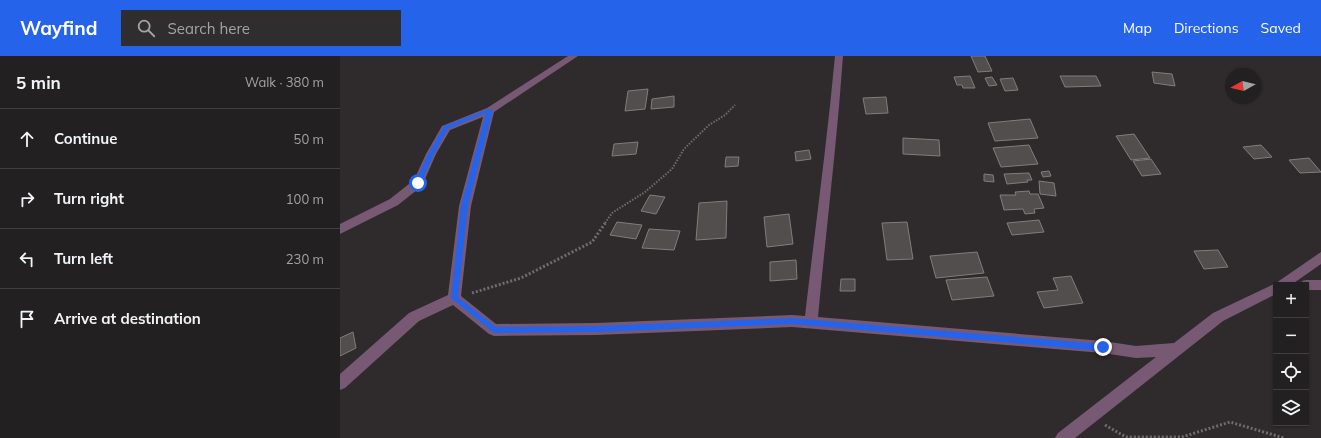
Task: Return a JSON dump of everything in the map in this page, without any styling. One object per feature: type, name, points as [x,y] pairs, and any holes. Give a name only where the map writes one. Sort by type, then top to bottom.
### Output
[{"type":"street","points":[[340,229],[394,202],[418,183],[431,154],[446,128],[490,110],[574,56]]},
{"type":"street","points":[[812,322],[825,187],[834,122],[840,56]]},
{"type":"street","points":[[454,298],[464,206],[490,110]]},
{"type":"street","points":[[1285,282],[1321,257]]},
{"type":"street","points":[[1309,285],[1321,285]]},
{"type":"street","points":[[1063,438],[1218,317],[1273,290]]},
{"type":"street","points":[[454,298],[494,330],[596,329],[792,321],[1103,347],[1136,352],[1176,349]]},
{"type":"street","points":[[340,383],[414,317],[454,298]]},
{"type":"path","points":[[454,298],[521,278],[592,242],[612,213],[645,192],[672,169],[684,149],[709,125],[725,115],[735,105]]},
{"type":"path","points":[[1090,416],[1126,437],[1182,437],[1230,422],[1284,438]]},
{"type":"building","points":[[971,56],[985,56],[992,71],[978,72]]},
{"type":"building","points":[[1152,72],[1172,74],[1175,86],[1154,83]]},
{"type":"building","points":[[970,76],[975,88],[963,88],[962,85],[957,85],[954,77]]},
{"type":"building","points":[[1060,76],[1096,76],[1101,86],[1065,87]]},
{"type":"building","points":[[992,77],[997,85],[989,86],[985,78]]},
{"type":"building","points":[[1013,78],[1018,90],[1005,91],[1000,79]]},
{"type":"building","points":[[648,89],[645,109],[625,111],[628,91]]},
{"type":"building","points":[[674,96],[674,107],[651,109],[652,99]]},
{"type":"building","points":[[886,97],[888,113],[866,114],[863,98]]},
{"type":"building","points":[[1030,119],[1038,138],[995,141],[988,123]]},
{"type":"building","points":[[1134,134],[1150,158],[1131,160],[1116,136]]},
{"type":"building","points":[[903,138],[939,140],[940,156],[903,154]]},
{"type":"building","points":[[638,142],[636,154],[612,156],[614,144]]},
{"type":"building","points":[[1029,145],[1038,164],[1001,167],[993,148]]},
{"type":"building","points":[[1261,145],[1272,157],[1254,159],[1243,147]]},
{"type":"building","points":[[809,150],[811,159],[796,161],[795,152]]},
{"type":"building","points":[[726,157],[739,157],[738,166],[725,167]]},
{"type":"building","points":[[1309,158],[1321,172],[1300,173],[1289,160]]},
{"type":"building","points":[[1151,159],[1161,174],[1142,176],[1133,161]]},
{"type":"building","points":[[1049,171],[1051,176],[1043,177],[1041,172]]},
{"type":"building","points":[[1029,173],[1032,180],[1027,180],[1028,182],[1007,184],[1004,174]]},
{"type":"building","points":[[984,174],[993,175],[994,182],[984,181]]},
{"type":"building","points":[[1039,181],[1054,183],[1056,196],[1040,194]]},
{"type":"building","points":[[1029,191],[1030,194],[1038,194],[1044,208],[1034,209],[1035,213],[1025,214],[1023,209],[1004,210],[1000,195],[1016,195],[1015,192]]},
{"type":"building","points":[[650,195],[665,197],[656,214],[641,211]]},
{"type":"building","points":[[727,201],[726,238],[696,240],[699,203]]},
{"type":"building","points":[[789,214],[793,244],[767,247],[764,217]]},
{"type":"building","points":[[1039,220],[1044,232],[1012,235],[1007,223]]},
{"type":"building","points":[[617,222],[642,225],[636,239],[610,235]]},
{"type":"building","points":[[907,222],[913,259],[887,260],[882,223]]},
{"type":"building","points":[[649,229],[680,231],[674,250],[642,248]]},
{"type":"building","points":[[1218,250],[1228,267],[1204,269],[1194,251]]},
{"type":"building","points":[[977,252],[984,273],[936,278],[930,256]]},
{"type":"building","points":[[796,260],[797,279],[770,281],[770,262]]},
{"type":"building","points":[[1071,276],[1083,303],[1044,308],[1037,292],[1058,290],[1053,278]]},
{"type":"building","points":[[987,277],[994,296],[952,300],[946,280]]},
{"type":"building","points":[[841,279],[855,279],[855,291],[840,291]]},
{"type":"building","points":[[353,332],[356,348],[340,356],[340,338]]},
{"type":"route","points":[[418,183],[431,154],[446,128],[490,110],[464,206],[454,298],[494,330],[596,329],[792,321],[1103,347]]}]
